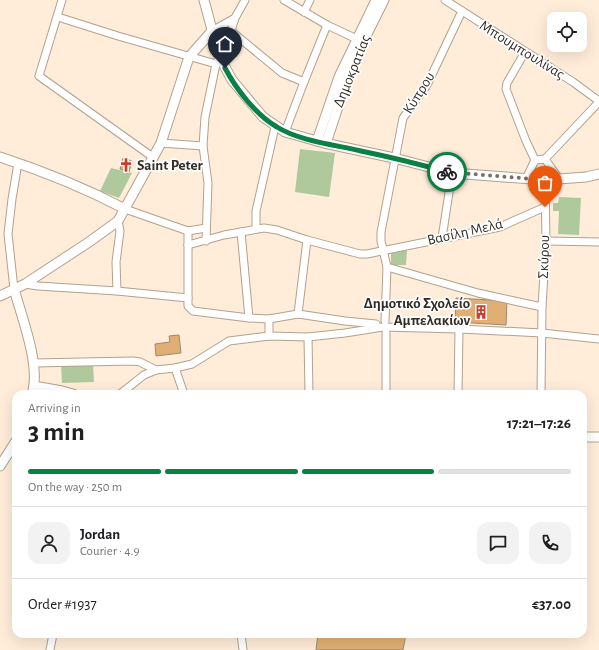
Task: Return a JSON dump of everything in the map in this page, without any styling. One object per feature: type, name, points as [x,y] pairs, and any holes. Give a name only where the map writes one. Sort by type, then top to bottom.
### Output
[{"type":"street","points":[[62,0],[39,76],[154,158]]},
{"type":"street","points":[[204,0],[218,60],[255,110],[275,127],[285,132],[321,142],[394,158],[452,174],[545,180],[586,177],[599,174]]},
{"type":"street","points":[[206,241],[208,184],[203,146],[205,117],[218,60],[235,18],[245,0]]},
{"type":"street","points":[[284,0],[327,25],[360,40]]},
{"type":"street","points":[[304,12],[310,0]]},
{"type":"street","name":"Δημοκρατίας","points":[[321,142],[349,74],[360,40],[376,0]]},
{"type":"street","name":"Δημοκρατίας","points":[[360,40],[384,0]]},
{"type":"street","name":"Μπουμπουλίνας","points":[[445,0],[573,82],[599,101]]},
{"type":"street","name":"Κύπρου","points":[[385,321],[387,267],[381,241],[381,232],[394,158],[403,118],[427,85],[462,11]]},
{"type":"street","points":[[58,16],[189,57],[218,60]]},
{"type":"street","points":[[0,296],[25,284],[118,221],[161,143],[189,57],[212,31],[235,18]]},
{"type":"street","points":[[285,132],[327,25]]},
{"type":"street","points":[[231,31],[282,73],[304,82]]},
{"type":"street","points":[[525,52],[507,83],[506,89],[535,160]]},
{"type":"street","points":[[535,160],[545,159],[599,101]]},
{"type":"street","points":[[256,229],[256,211],[275,127]]},
{"type":"street","points":[[161,143],[203,146]]},
{"type":"street","points":[[0,158],[42,171],[98,195],[125,209],[188,231],[206,228]]},
{"type":"street","points":[[545,159],[559,179]]},
{"type":"street","points":[[526,179],[535,160]]},
{"type":"street","points":[[18,163],[8,234],[14,289],[34,363],[33,390]]},
{"type":"street","points":[[442,238],[452,174]]},
{"type":"street","name":"Σκύρου","points":[[541,390],[542,307],[546,241],[545,180]]},
{"type":"street","name":"Βασίλη Μελά","points":[[188,245],[264,228],[277,230],[307,240],[360,254],[367,254],[500,227],[545,207]]},
{"type":"street","points":[[117,291],[116,262],[120,231],[118,221]]},
{"type":"street","points":[[188,231],[188,306],[193,311],[248,318],[269,319],[298,314],[376,324]]},
{"type":"street","points":[[241,232],[248,318]]},
{"type":"street","points":[[298,314],[307,240]]},
{"type":"street","points":[[546,241],[599,242]]},
{"type":"street","points":[[387,267],[478,293],[542,307]]},
{"type":"street","points":[[25,284],[188,298]]},
{"type":"street","points":[[269,319],[269,336]]},
{"type":"street","points":[[344,321],[345,333]]},
{"type":"street","points":[[125,390],[144,375],[156,370],[192,364],[229,341],[269,336],[308,337],[383,327],[542,333],[599,339]]},
{"type":"street","points":[[458,390],[459,329]]},
{"type":"street","points":[[386,333],[386,390]]},
{"type":"street","points":[[308,337],[309,390]]},
{"type":"street","points":[[34,363],[133,361],[140,362],[156,370]]},
{"type":"street","points":[[175,368],[183,390]]},
{"type":"street","points":[[587,438],[599,437]]},
{"type":"street","points":[[0,466],[12,447]]},
{"type":"street","points":[[50,650],[52,638]]},
{"type":"street","points":[[241,638],[243,650]]},
{"type":"green space","points":[[300,149],[335,153],[329,197],[295,192]]},
{"type":"green space","points":[[111,168],[132,173],[119,198],[100,191]]},
{"type":"green space","points":[[559,197],[581,198],[579,235],[558,234],[559,211],[553,211],[553,203],[558,203]]},
{"type":"green space","points":[[391,251],[407,251],[406,265],[391,265]]},
{"type":"green space","points":[[93,363],[94,382],[62,383],[61,365]]},
{"type":"building","name":"Saint Peter","points":[[123,158],[132,161],[129,172],[120,169]]},
{"type":"building","name":"Δημοτικό Σχολείο Αμπελακίων","points":[[456,298],[507,301],[506,325],[455,322]]},
{"type":"building","points":[[179,335],[181,353],[156,356],[155,344],[170,342],[169,336]]},
{"type":"building","points":[[318,638],[405,638],[403,650],[316,650]]},
{"type":"way so far","points":[[447,172],[452,174],[545,180],[545,207]]},
{"type":"place","name":"Saint Peter","points":[[126,165]]},
{"type":"place","name":"Δημοτικό Σχολείο Αμπελακίων","points":[[481,312]]},
{"type":"route","points":[[225,68],[232,80],[255,110],[275,127],[285,132],[324,143],[394,158],[447,172]]}]
